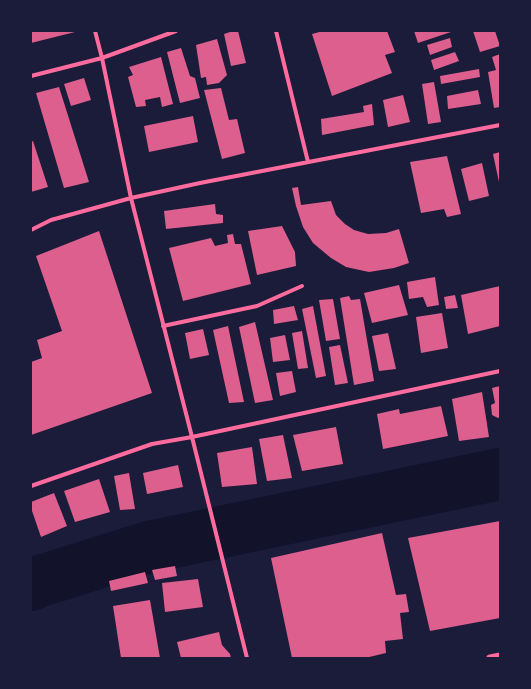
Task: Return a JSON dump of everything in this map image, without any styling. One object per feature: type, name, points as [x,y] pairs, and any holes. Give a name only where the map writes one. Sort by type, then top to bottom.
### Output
[{"type":"street","points":[[95,31],[102,58],[130,198],[209,503],[247,658]]},
{"type":"street","points":[[31,76],[102,58],[176,31]]},
{"type":"street","points":[[276,31],[308,162]]},
{"type":"street","points":[[31,230],[51,220],[130,198],[500,125]]},
{"type":"street","points":[[163,326],[257,306],[302,286]]},
{"type":"street","points":[[31,486],[152,444],[192,437],[500,371]]},
{"type":"street","points":[[490,658],[500,656]]},
{"type":"building","points":[[31,31],[75,31],[75,32],[31,43]]},
{"type":"building","points":[[238,31],[246,63],[231,66],[224,34]]},
{"type":"building","points":[[323,31],[387,31],[395,52],[385,55],[392,73],[332,96],[312,34]]},
{"type":"building","points":[[414,31],[450,31],[451,32],[418,43]]},
{"type":"building","points":[[473,31],[495,31],[500,46],[480,52]]},
{"type":"building","points":[[450,38],[452,47],[430,55],[427,45]]},
{"type":"building","points":[[217,39],[227,75],[219,83],[207,85],[206,77],[201,78],[196,45]]},
{"type":"building","points":[[181,48],[190,76],[195,78],[200,98],[180,103],[167,52]]},
{"type":"building","points":[[455,52],[459,61],[434,70],[431,60]]},
{"type":"building","points":[[500,54],[500,107],[494,108],[488,72],[496,70],[492,57]]},
{"type":"building","points":[[161,57],[173,104],[162,107],[160,97],[145,100],[146,106],[136,107],[128,77],[133,75],[129,67]]},
{"type":"building","points":[[479,69],[480,77],[441,84],[440,76]]},
{"type":"building","points":[[84,78],[91,100],[71,106],[64,84]]},
{"type":"building","points":[[434,82],[441,122],[428,124],[422,84]]},
{"type":"building","points":[[59,87],[89,182],[64,188],[36,93]]},
{"type":"building","points":[[221,88],[229,120],[237,119],[245,153],[222,159],[204,90]]},
{"type":"building","points":[[478,90],[481,104],[448,109],[447,96]]},
{"type":"building","points":[[403,95],[410,122],[388,127],[383,100]]},
{"type":"building","points":[[372,104],[374,125],[322,135],[321,119],[364,112],[363,106]]},
{"type":"building","points":[[193,116],[198,142],[149,152],[144,126]]},
{"type":"building","points":[[33,141],[48,187],[31,192],[31,142]]},
{"type":"building","points":[[500,152],[500,182],[499,182],[493,154]]},
{"type":"building","points":[[447,156],[461,214],[447,217],[444,209],[421,213],[410,162]]},
{"type":"building","points":[[482,163],[489,196],[469,201],[461,169]]},
{"type":"building","points":[[298,187],[301,205],[331,201],[336,215],[354,230],[368,234],[386,233],[399,229],[409,263],[394,268],[369,272],[346,267],[331,258],[313,243],[303,227],[292,188]]},
{"type":"building","points":[[215,204],[216,214],[223,215],[223,223],[166,229],[164,211]]},
{"type":"building","points":[[282,226],[295,252],[296,266],[257,275],[248,231]]},
{"type":"building","points":[[99,231],[152,393],[31,435],[31,362],[42,358],[37,340],[62,331],[36,256]]},
{"type":"building","points":[[233,234],[235,244],[241,244],[251,284],[183,301],[169,248],[211,238],[215,246],[228,243],[227,235]]},
{"type":"building","points":[[435,277],[439,305],[427,307],[423,297],[409,299],[407,282]]},
{"type":"building","points":[[399,285],[408,315],[372,323],[364,293]]},
{"type":"building","points":[[500,286],[500,326],[468,334],[461,295]]},
{"type":"building","points":[[455,295],[458,308],[446,309],[444,297]]},
{"type":"building","points":[[349,296],[351,300],[360,299],[374,381],[354,385],[340,298]]},
{"type":"building","points":[[333,299],[340,339],[326,341],[319,300]]},
{"type":"building","points":[[294,306],[298,320],[274,324],[273,310]]},
{"type":"building","points":[[313,306],[326,376],[316,378],[302,309]]},
{"type":"building","points":[[442,313],[448,348],[421,353],[416,317]]},
{"type":"building","points":[[255,322],[273,400],[255,403],[239,327]]},
{"type":"building","points":[[228,326],[244,402],[229,403],[213,330]]},
{"type":"building","points":[[203,329],[209,355],[190,359],[185,333]]},
{"type":"building","points":[[302,331],[308,368],[298,369],[292,333]]},
{"type":"building","points":[[388,333],[396,369],[379,371],[372,336]]},
{"type":"building","points":[[285,335],[290,360],[273,362],[270,338]]},
{"type":"building","points":[[340,345],[348,383],[335,385],[329,347]]},
{"type":"building","points":[[292,371],[296,392],[280,396],[276,373]]},
{"type":"building","points":[[500,386],[500,417],[498,418],[492,415],[491,405],[495,403],[492,388]]},
{"type":"building","points":[[482,392],[489,437],[459,441],[452,399]]},
{"type":"building","points":[[441,406],[448,436],[383,449],[377,414],[399,409],[400,414]]},
{"type":"building","points":[[336,427],[343,464],[302,471],[293,435]]},
{"type":"building","points":[[283,435],[292,478],[267,481],[259,439]]},
{"type":"building","points":[[252,447],[257,484],[222,487],[217,453]]},
{"type":"building","points":[[178,465],[183,487],[147,494],[143,473]]},
{"type":"building","points":[[129,473],[135,509],[120,510],[114,476]]},
{"type":"building","points":[[99,479],[110,512],[75,522],[64,491]]},
{"type":"building","points":[[54,493],[67,526],[41,537],[31,508],[31,502]]},
{"type":"building","points":[[500,521],[500,618],[430,631],[408,538]]},
{"type":"building","points":[[382,533],[396,595],[406,594],[409,612],[400,613],[403,639],[385,641],[386,653],[365,658],[292,658],[271,558]]},
{"type":"building","points":[[175,566],[177,576],[155,580],[152,570]]},
{"type":"building","points":[[145,572],[148,583],[111,591],[109,581]]},
{"type":"building","points":[[198,579],[203,607],[165,612],[162,583]]},
{"type":"building","points":[[150,600],[160,658],[121,658],[113,606]]},
{"type":"building","points":[[219,632],[222,645],[230,654],[231,658],[181,658],[177,642]]},
{"type":"waterway","points":[[31,585],[149,547],[500,474]]}]
